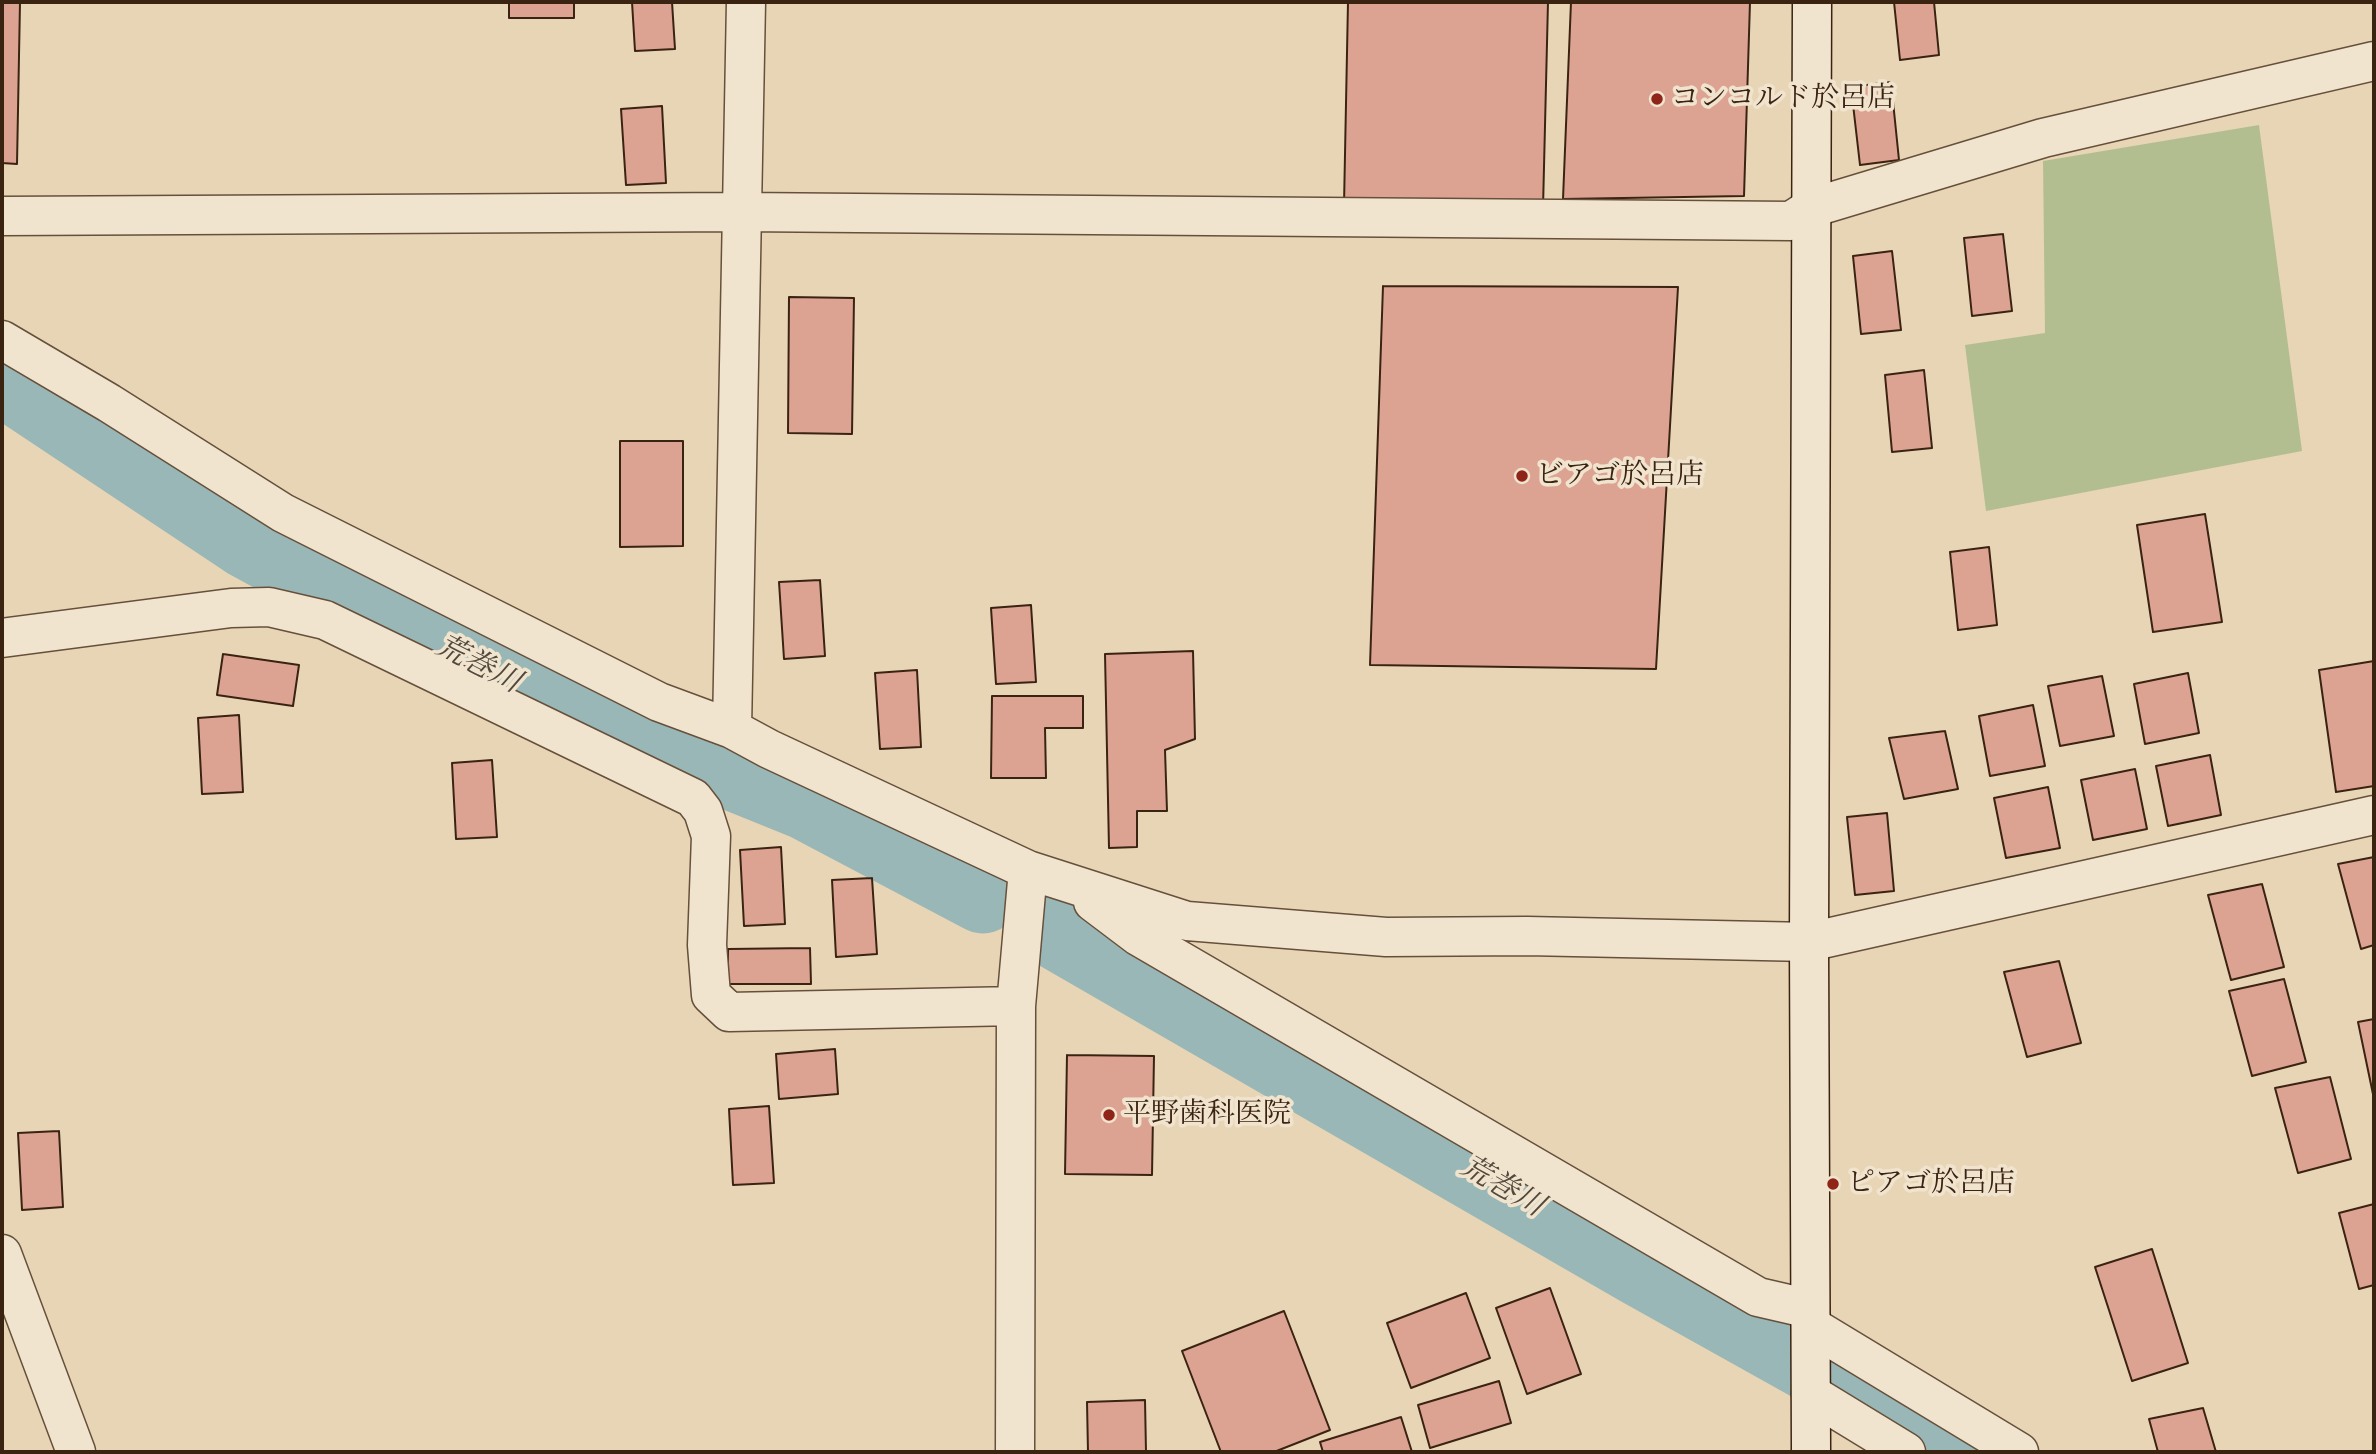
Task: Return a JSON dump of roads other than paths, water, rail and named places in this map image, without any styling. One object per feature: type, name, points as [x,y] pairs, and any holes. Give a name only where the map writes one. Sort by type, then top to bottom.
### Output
[{"type":"street","points":[[732,729],[746,2]]},
{"type":"street","points":[[1811,1452],[1809,942],[1812,2]]},
{"type":"street","points":[[2,216],[741,212],[1791,221],[1811,208],[2043,138],[2374,61]]},
{"type":"street","points":[[2,340],[295,519],[659,702],[732,729],[805,766],[992,850],[1028,870],[1187,921],[1255,929],[1386,937],[1527,936],[1809,942],[2374,816]]},
{"type":"street","points":[[2,638],[230,608],[269,607],[325,620],[407,662],[693,798],[703,811],[711,836],[707,945],[711,995],[729,1012],[1016,1006]]},
{"type":"street","points":[[1015,1452],[1016,1006],[1028,870]]},
{"type":"street","points":[[1072,886],[1138,936],[1758,1297],[1906,1452]]},
{"type":"street","points":[[2,1254],[76,1452]]},
{"type":"street","points":[[1811,1350],[2019,1452]]},
{"type":"waterway","name":"荒巻川","points":[[2,378],[247,541],[498,678],[807,803],[983,896]]},
{"type":"waterway","name":"荒巻川","points":[[1046,926],[1640,1269],[1837,1379],[1957,1452]]},
{"type":"place","name":"コンコルド於呂店","points":[[1657,99]]},
{"type":"place","name":"ビアゴ於呂店","points":[[1522,476]]},
{"type":"place","name":"平野歯科医院","points":[[1109,1115]]},
{"type":"place","name":"ピアゴ於呂店","points":[[1833,1184]]}]
